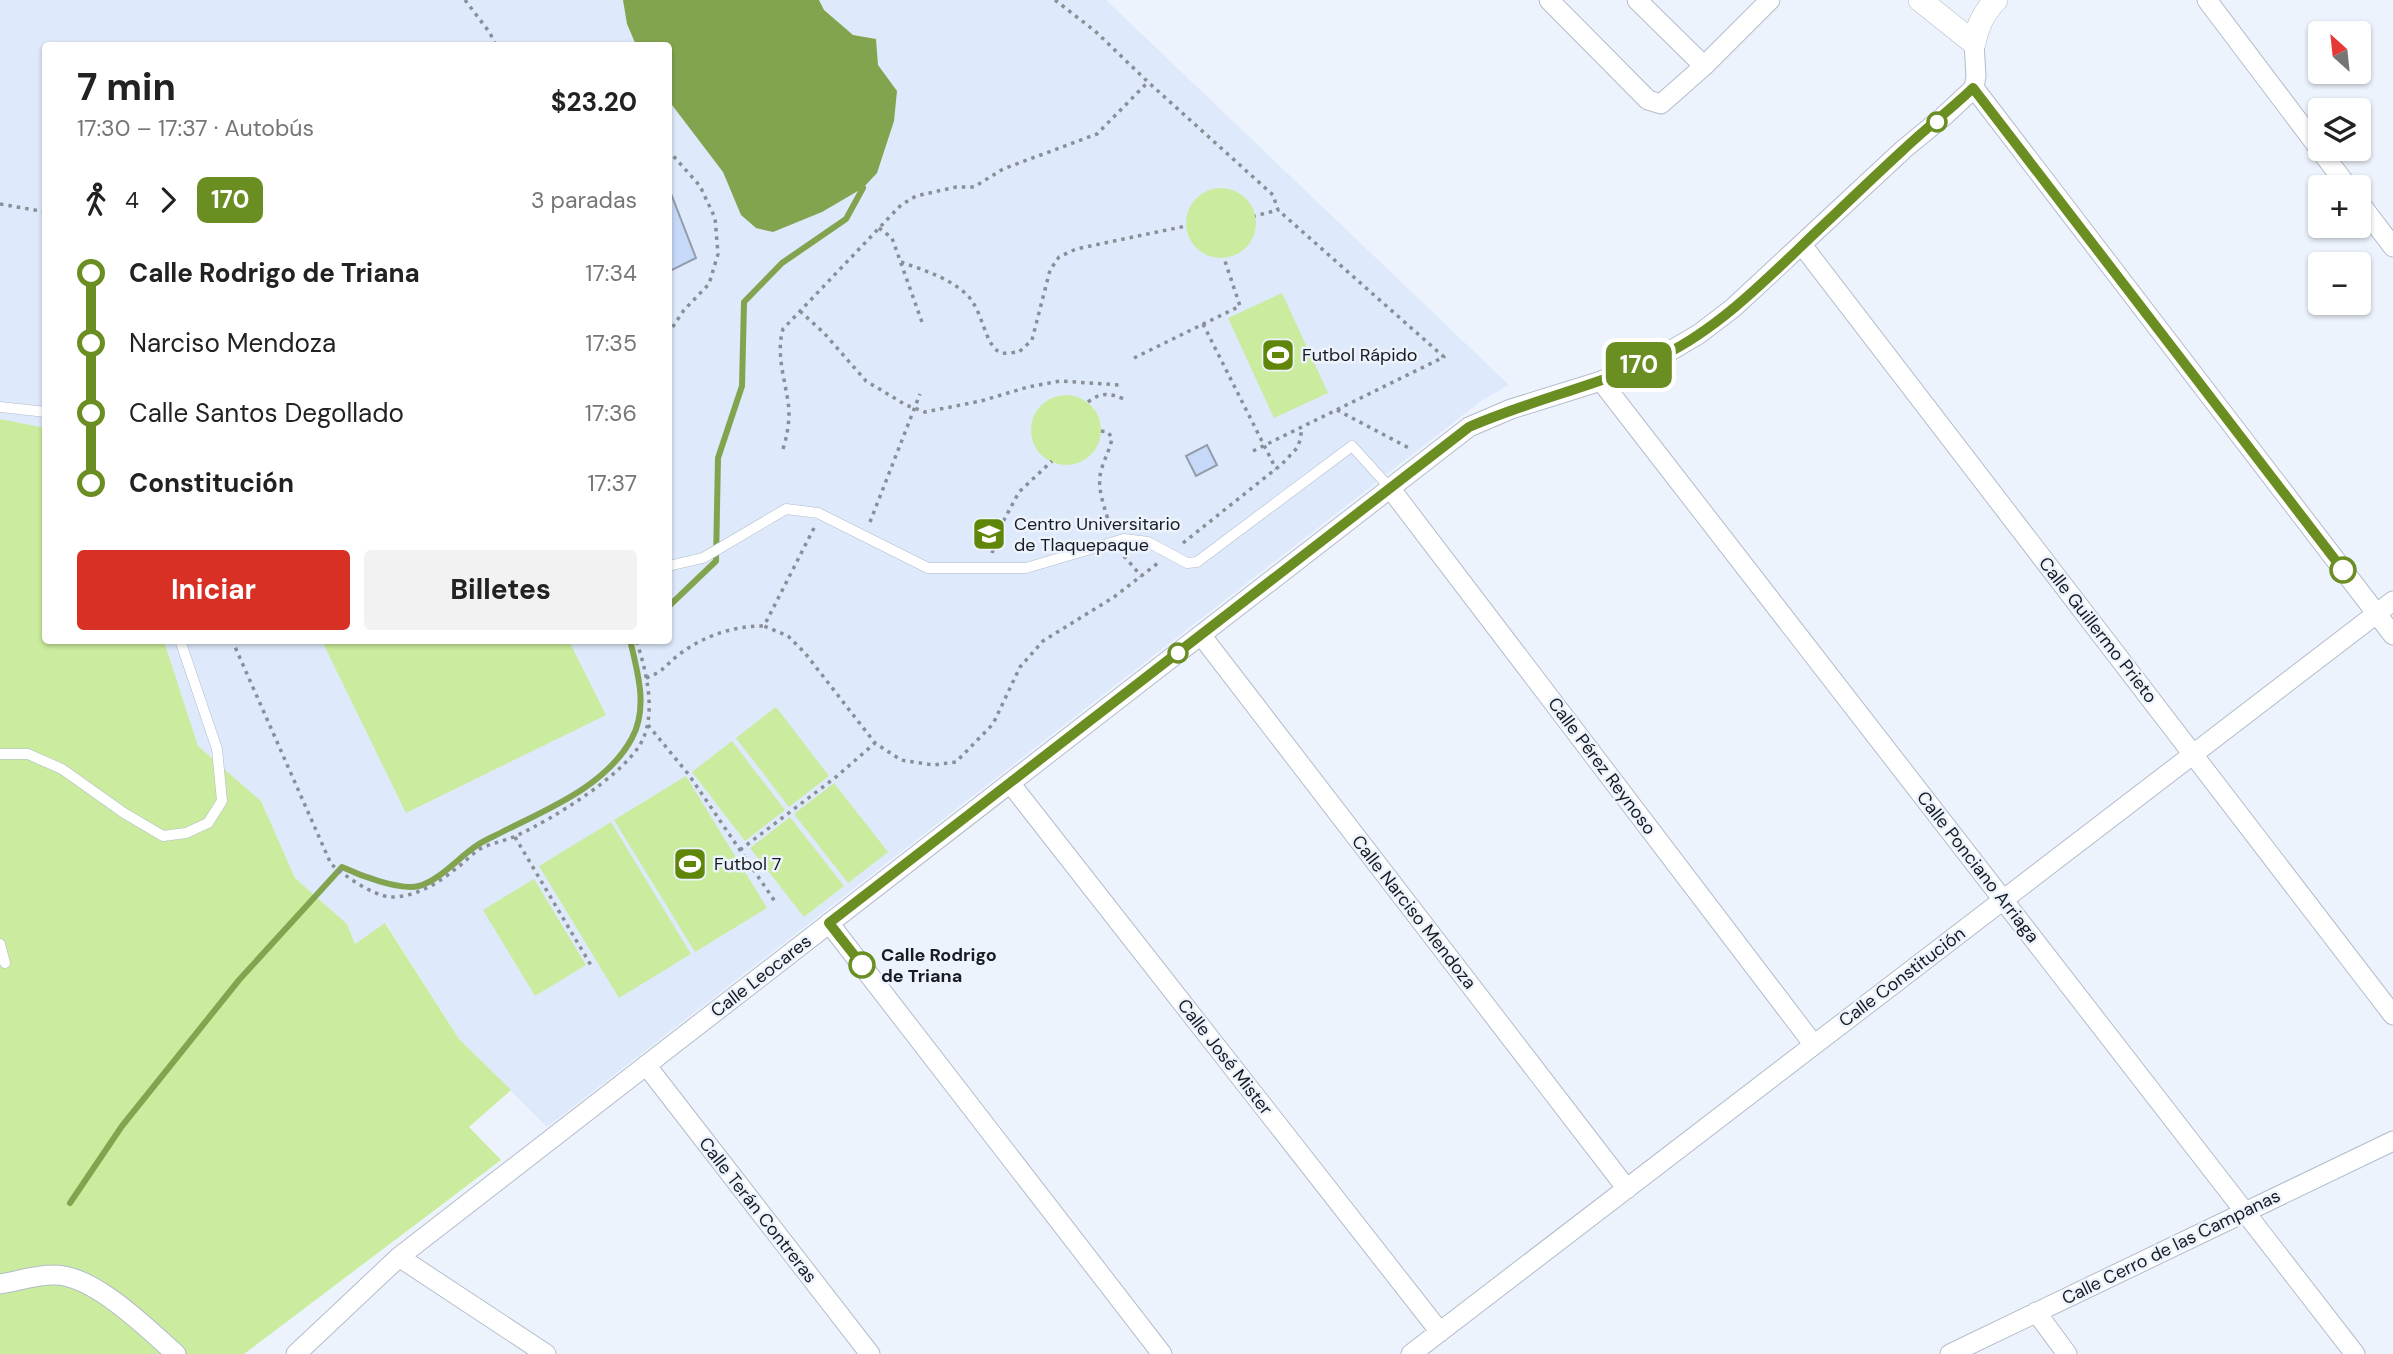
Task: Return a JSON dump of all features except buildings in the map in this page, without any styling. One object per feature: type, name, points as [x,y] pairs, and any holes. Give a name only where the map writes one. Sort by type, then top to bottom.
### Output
[{"type":"street","points":[[1549,0],[1648,100],[1661,104],[1770,0]]},
{"type":"street","points":[[1637,0],[1704,65]]},
{"type":"street","points":[[1920,0],[1974,43]]},
{"type":"street","points":[[2207,0],[2339,175]]},
{"type":"street","points":[[1986,3],[1974,43],[1976,76],[1973,88],[2393,635]]},
{"type":"street","name":"Calle Leocares","points":[[296,1354],[398,1258],[1469,427],[1511,409],[1601,381],[1665,354],[1699,334],[1733,308],[1973,88]]},
{"type":"street","points":[[2371,218],[2393,247]]},
{"type":"street","name":"Calle Guillermo Prieto","points":[[1802,244],[2393,1015]]},
{"type":"street","name":"Calle Ponciano Arriaga","points":[[1601,381],[2355,1354]]},
{"type":"street","name":"Calle Pérez Reynoso","points":[[1390,488],[1814,1045]]},
{"type":"street","name":"Calle Constitución","points":[[1411,1354],[2393,601]]},
{"type":"street","name":"Calle Narciso Mendoza","points":[[1201,635],[1627,1189]]},
{"type":"street","name":"Calle José Mister","points":[[1010,783],[1440,1332]]},
{"type":"street","points":[[829,923],[1162,1354]]},
{"type":"street","name":"Calle Terán Contreras","points":[[646,1065],[870,1354]]},
{"type":"street","name":"Calle Cerro de las Campanas","points":[[1950,1354],[2393,1141]]},
{"type":"street","points":[[398,1258],[546,1354]]},
{"type":"street","points":[[0,1284],[56,1275],[92,1285],[176,1354]]},
{"type":"street","points":[[2036,1312],[2067,1354]]},
{"type":"lane","points":[[0,407],[42,412]]},
{"type":"lane","points":[[672,565],[704,558],[786,509],[821,515],[928,568],[1027,568],[1124,539],[1148,542],[1187,564],[1197,562],[1352,446],[1390,488]]},
{"type":"lane","points":[[0,754],[28,754],[62,769],[124,813],[163,836],[186,833],[208,823],[222,801],[217,749],[181,644]]},
{"type":"lane","points":[[0,944],[5,962]]},
{"type":"path","points":[[465,0],[494,42]]},
{"type":"path","points":[[1055,0],[1096,31],[1273,195],[1278,210],[1444,356],[1253,451]]},
{"type":"path","points":[[783,449],[789,430],[789,410],[779,341],[783,329],[901,205],[916,196],[956,187],[974,187],[1003,169],[1097,134],[1148,82]]},
{"type":"path","points":[[672,154],[700,186],[715,218],[718,254],[709,284],[684,310],[672,328]]},
{"type":"path","points":[[0,204],[42,211]]},
{"type":"path","points":[[1255,216],[1278,210]]},
{"type":"path","points":[[901,262],[945,279],[967,295],[979,310],[989,344],[1001,353],[1019,352],[1032,340],[1050,270],[1059,257],[1076,248],[1186,226]]},
{"type":"path","points":[[879,228],[892,238],[923,325]]},
{"type":"path","points":[[1134,358],[1240,306],[1224,258]]},
{"type":"path","points":[[800,311],[824,333],[866,380],[925,412],[1060,381],[1119,385]]},
{"type":"path","points":[[1203,324],[1276,469]]},
{"type":"path","points":[[864,536],[920,394]]},
{"type":"path","points":[[1088,402],[1098,394],[1124,399]]},
{"type":"path","points":[[1337,410],[1429,458]]},
{"type":"path","points":[[646,678],[661,672],[705,638],[740,626],[764,626],[788,636],[805,653],[875,743],[901,760],[933,765],[956,762],[993,724],[1020,667],[1043,641],[1114,597],[1276,469],[1297,448],[1301,428]]},
{"type":"path","points":[[1101,431],[1108,432],[1112,438],[1100,472],[1100,491],[1119,550],[1141,576]]},
{"type":"path","points":[[986,568],[1004,520],[1019,492],[1052,461]]},
{"type":"path","points":[[764,626],[821,515]]},
{"type":"path","points":[[234,644],[331,864],[344,875],[380,895],[392,897],[412,894],[429,887],[478,850],[515,837],[543,823],[608,778],[642,742],[648,725],[648,691],[637,644]]},
{"type":"path","points":[[648,725],[689,775],[776,903]]},
{"type":"path","points":[[740,850],[836,777],[875,743]]},
{"type":"path","points":[[515,837],[592,967]]},
{"type":"shaded area","name":"Centro Universitario de Tlaquepaque","points":[[0,0],[1106,0],[1509,385],[1481,401],[547,1127],[459,1039],[386,923],[355,945],[347,924],[295,878],[261,801],[198,746],[165,644],[672,644],[672,42],[42,42],[42,428],[0,419]]},
{"type":"shaded area","points":[[623,0],[819,0],[824,10],[853,35],[876,39],[878,65],[897,91],[894,121],[877,173],[863,188],[822,212],[773,232],[756,228],[741,215],[723,172],[672,105],[672,42],[635,42],[627,24]]},
{"type":"shaded area","points":[[1221,188],[1246,198],[1256,223],[1246,248],[1221,258],[1196,248],[1186,223],[1196,198]]},
{"type":"shaded area","name":"Futbol Rápido","points":[[1282,293],[1328,393],[1274,418],[1228,318]]},
{"type":"shaded area","points":[[1066,395],[1091,405],[1101,430],[1091,455],[1066,465],[1041,455],[1031,430],[1041,405]]},
{"type":"shaded area","points":[[0,419],[42,427],[42,644],[165,644],[198,746],[261,801],[295,878],[347,924],[355,944],[385,923],[459,1039],[511,1090],[469,1127],[501,1160],[244,1354],[0,1354]]},
{"type":"shaded area","points":[[323,644],[570,644],[606,715],[406,813]]},
{"type":"shaded area","points":[[776,707],[829,776],[789,807],[736,738]]},
{"type":"shaded area","points":[[732,741],[785,810],[745,841],[692,772]]},
{"type":"shaded area","name":"Futbol 7","points":[[686,776],[767,908],[695,952],[614,820]]},
{"type":"shaded area","points":[[834,783],[888,852],[848,883],[794,814]]},
{"type":"shaded area","points":[[790,817],[844,886],[804,917],[750,848]]},
{"type":"shaded area","points":[[611,822],[691,954],[619,998],[539,866]]},
{"type":"shaded area","points":[[534,879],[586,965],[535,996],[483,910]]},
{"type":"waterway","points":[[672,603],[716,561],[718,458],[742,386],[744,302],[782,263],[846,219],[863,188]]},
{"type":"waterway","points":[[70,1203],[122,1126],[239,980],[342,867],[391,884],[419,886],[442,874],[479,844],[576,794],[608,769],[632,738],[640,715],[640,691],[631,644]]},
{"type":"bus line","name":"170","points":[[862,965],[829,923],[1469,427],[1511,409],[1601,381],[1665,354],[1699,334],[1733,308],[1973,88],[2343,570]]},
{"type":"place","name":"Futbol Rápido","points":[[1278,355]]},
{"type":"place","name":"Centro Universitario de Tlaquepaque","points":[[989,534]]},
{"type":"place","name":"Futbol 7","points":[[690,864]]},
{"type":"place","name":"Calle Rodrigo de Triana","points":[[862,965]]}]
